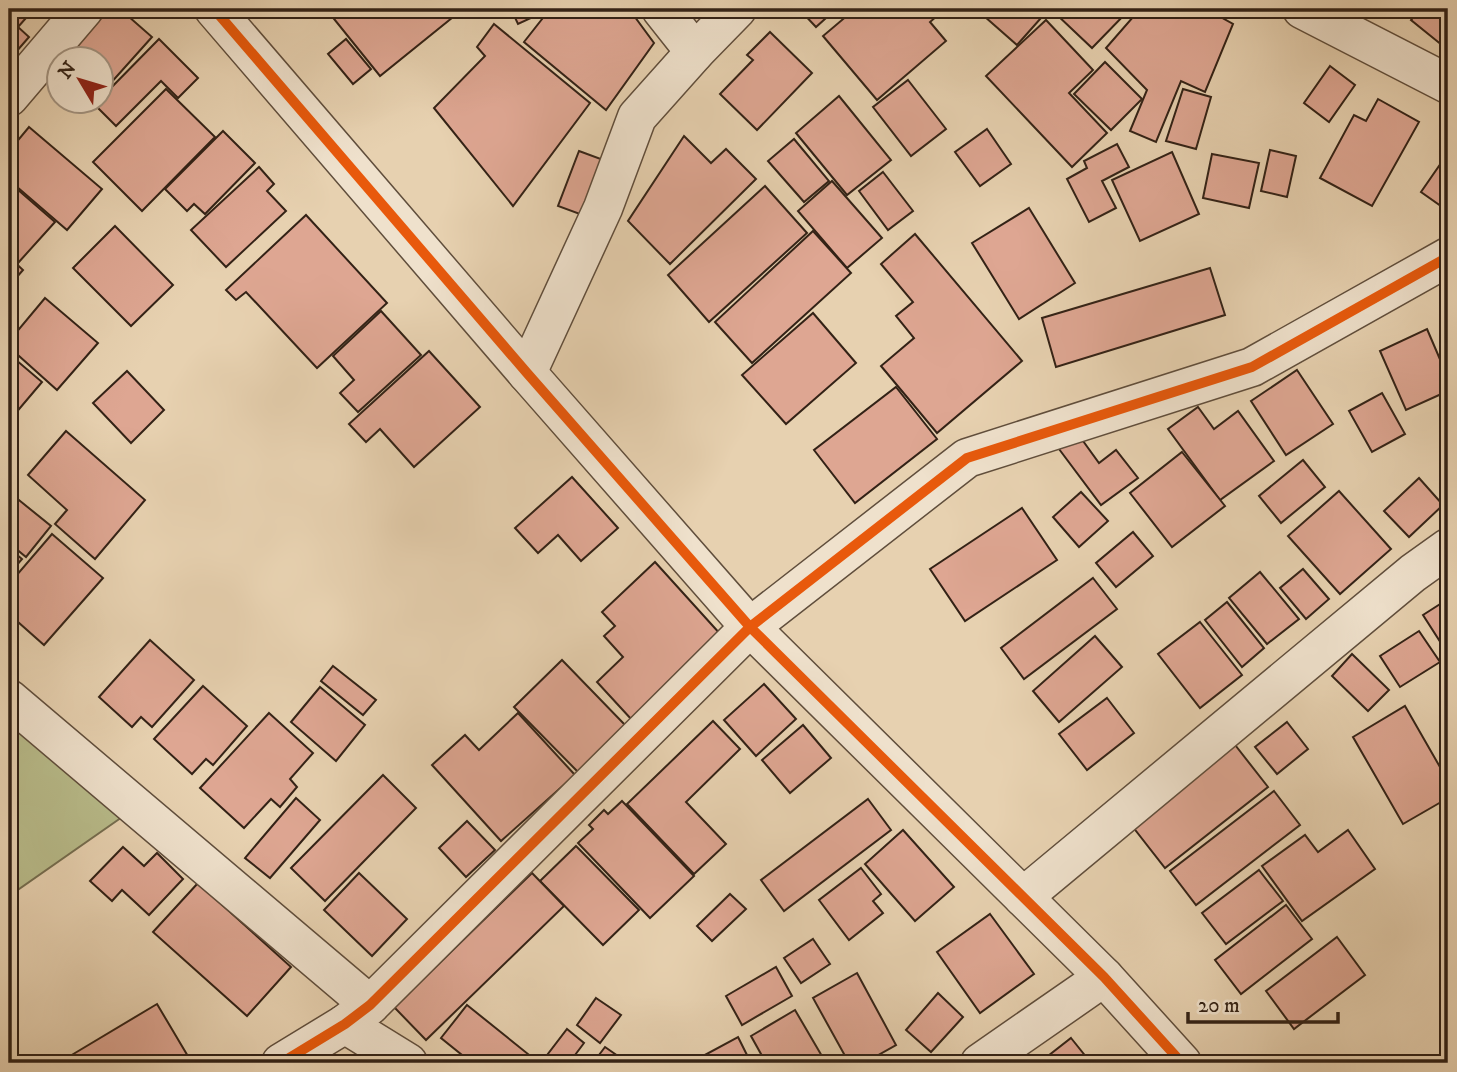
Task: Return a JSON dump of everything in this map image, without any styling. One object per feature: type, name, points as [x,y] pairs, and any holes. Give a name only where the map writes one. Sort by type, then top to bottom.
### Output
[{"type":"street","points":[[9,97],[84,9]]},
{"type":"street","points":[[214,9],[750,627],[1104,977],[1182,1063]]},
{"type":"street","points":[[662,9],[695,52]]},
{"type":"street","points":[[527,373],[603,208],[637,117],[737,9]]},
{"type":"street","points":[[1301,9],[1448,85]]},
{"type":"street","points":[[281,1063],[357,1014],[750,627],[967,458],[1252,367],[1448,257]]},
{"type":"street","points":[[1023,897],[1413,573],[1448,548]]},
{"type":"street","points":[[9,699],[408,1063]]},
{"type":"street","points":[[980,1063],[1104,977]]},
{"type":"green space","points":[[9,722],[125,815],[9,896]]},
{"type":"building","points":[[9,9],[34,9],[18,27],[29,37],[9,60]]},
{"type":"building","points":[[109,9],[120,9],[152,37],[116,77],[116,46],[71,46],[85,36]]},
{"type":"building","points":[[326,9],[463,9],[380,76]]},
{"type":"building","points":[[511,9],[545,9],[546,11],[518,24]]},
{"type":"building","points":[[550,9],[629,9],[654,43],[606,110],[524,42]]},
{"type":"building","points":[[799,9],[836,9],[816,27]]},
{"type":"building","points":[[855,9],[945,9],[930,22],[946,41],[877,100],[823,36]]},
{"type":"building","points":[[976,9],[1049,9],[1017,45]]},
{"type":"building","points":[[1061,9],[1130,9],[1092,48],[1056,14]]},
{"type":"building","points":[[1140,9],[1206,9],[1233,24],[1205,92],[1181,81],[1156,142],[1130,131],[1147,90],[1106,48]]},
{"type":"building","points":[[1420,9],[1448,9],[1448,50],[1411,20]]},
{"type":"building","points":[[1046,20],[1093,70],[1069,93],[1107,133],[1072,167],[986,76]]},
{"type":"building","points":[[494,24],[590,103],[513,206],[434,108],[485,56],[477,47]]},
{"type":"building","points":[[770,32],[812,73],[757,130],[720,94],[753,60],[747,55]]},
{"type":"building","points":[[159,39],[198,78],[178,98],[161,81],[116,126],[106,116],[116,116],[116,83]]},
{"type":"building","points":[[346,39],[371,69],[353,84],[328,54]]},
{"type":"building","points":[[1105,62],[1142,99],[1111,130],[1074,94]]},
{"type":"building","points":[[1330,66],[1355,85],[1329,122],[1304,103]]},
{"type":"building","points":[[908,80],[946,129],[911,156],[873,107]]},
{"type":"building","points":[[166,89],[215,137],[142,211],[93,162]]},
{"type":"building","points":[[1183,89],[1211,97],[1196,149],[1166,141]]},
{"type":"building","points":[[839,96],[891,160],[847,195],[796,133]]},
{"type":"building","points":[[1378,99],[1419,122],[1372,206],[1320,178],[1354,115],[1366,121]]},
{"type":"building","points":[[29,127],[102,189],[67,230],[9,180],[9,151]]},
{"type":"building","points":[[987,129],[1011,164],[980,186],[955,152]]},
{"type":"building","points":[[223,131],[255,163],[205,214],[194,204],[187,211],[165,189]]},
{"type":"building","points":[[684,136],[711,163],[726,149],[756,179],[670,264],[628,221]]},
{"type":"building","points":[[794,139],[829,181],[804,202],[768,161]]},
{"type":"building","points":[[1117,144],[1129,167],[1102,181],[1116,208],[1089,222],[1067,179],[1087,168],[1084,161]]},
{"type":"building","points":[[1270,150],[1296,156],[1287,197],[1261,191]]},
{"type":"building","points":[[579,151],[609,162],[588,217],[558,206]]},
{"type":"building","points":[[1172,152],[1199,214],[1140,241],[1112,180]]},
{"type":"building","points":[[1448,153],[1448,211],[1421,192]]},
{"type":"building","points":[[1212,154],[1259,163],[1249,208],[1203,198]]},
{"type":"building","points":[[259,167],[274,184],[267,191],[286,211],[226,267],[191,230]]},
{"type":"building","points":[[883,172],[913,211],[888,230],[859,191]]},
{"type":"building","points":[[832,181],[882,238],[847,268],[798,211]]},
{"type":"building","points":[[9,182],[55,222],[18,263],[9,255]]},
{"type":"building","points":[[765,186],[807,233],[709,322],[668,275]]},
{"type":"building","points":[[1029,208],[1075,283],[1019,319],[972,243]]},
{"type":"building","points":[[306,215],[387,303],[317,368],[246,292],[236,300],[226,290]]},
{"type":"building","points":[[115,226],[173,285],[131,326],[73,268]]},
{"type":"building","points":[[813,231],[851,273],[752,363],[715,322]]},
{"type":"building","points":[[915,234],[1022,361],[937,433],[881,366],[914,338],[896,316],[913,302],[881,264]]},
{"type":"building","points":[[9,257],[23,270],[9,286]]},
{"type":"building","points":[[1210,268],[1225,315],[1056,367],[1042,318]]},
{"type":"building","points":[[45,298],[98,343],[57,390],[9,347],[9,341]]},
{"type":"building","points":[[381,311],[421,355],[358,412],[340,393],[354,380],[333,356]]},
{"type":"building","points":[[813,313],[856,363],[786,424],[742,375]]},
{"type":"building","points":[[1427,329],[1448,378],[1448,391],[1406,410],[1380,351]]},
{"type":"building","points":[[429,351],[480,407],[414,467],[380,429],[366,442],[349,424]]},
{"type":"building","points":[[9,354],[42,382],[9,421]]},
{"type":"building","points":[[1297,370],[1333,424],[1286,455],[1251,401]]},
{"type":"building","points":[[127,371],[164,410],[131,443],[93,403]]},
{"type":"building","points":[[896,387],[937,439],[855,503],[814,450]]},
{"type":"building","points":[[1382,393],[1405,434],[1372,452],[1349,411]]},
{"type":"building","points":[[1198,407],[1214,429],[1238,411],[1274,461],[1220,500],[1168,429]]},
{"type":"building","points":[[66,431],[145,500],[95,559],[55,524],[67,510],[28,475]]},
{"type":"building","points":[[1078,434],[1099,463],[1116,450],[1138,478],[1101,505],[1059,449]]},
{"type":"building","points":[[1182,452],[1225,506],[1172,547],[1130,493]]},
{"type":"building","points":[[1303,460],[1325,487],[1281,523],[1259,496]]},
{"type":"building","points":[[572,477],[618,528],[581,561],[558,535],[538,553],[515,528]]},
{"type":"building","points":[[1419,478],[1443,505],[1409,537],[1384,511]]},
{"type":"building","points":[[1339,491],[1391,549],[1340,594],[1288,536]]},
{"type":"building","points":[[9,492],[51,526],[26,557],[9,543]]},
{"type":"building","points":[[1081,492],[1108,521],[1079,547],[1053,517]]},
{"type":"building","points":[[1022,508],[1057,560],[965,621],[930,569]]},
{"type":"building","points":[[1133,532],[1153,556],[1116,587],[1096,563]]},
{"type":"building","points":[[52,534],[103,578],[44,645],[9,614],[9,584]]},
{"type":"building","points":[[9,548],[22,559],[9,574]]},
{"type":"building","points":[[655,562],[722,636],[632,720],[597,682],[623,657],[604,636],[615,626],[602,612]]},
{"type":"building","points":[[1303,569],[1329,599],[1306,619],[1280,588]]},
{"type":"building","points":[[1260,572],[1299,619],[1267,644],[1229,598]]},
{"type":"building","points":[[1093,578],[1117,609],[1024,679],[1001,648]]},
{"type":"building","points":[[1448,599],[1448,654],[1423,615]]},
{"type":"building","points":[[1227,602],[1264,648],[1242,667],[1205,620]]},
{"type":"building","points":[[1200,622],[1242,675],[1200,708],[1158,654]]},
{"type":"building","points":[[1419,631],[1440,662],[1400,687],[1380,656]]},
{"type":"building","points":[[1095,636],[1122,667],[1059,722],[1033,691]]},
{"type":"building","points":[[150,640],[194,680],[152,727],[141,717],[132,727],[99,697]]},
{"type":"building","points":[[1352,654],[1389,690],[1368,711],[1332,676]]},
{"type":"building","points":[[562,660],[627,727],[579,773],[514,707]]},
{"type":"building","points":[[333,666],[376,700],[363,715],[321,681]]},
{"type":"building","points":[[764,684],[796,719],[756,756],[724,720]]},
{"type":"building","points":[[203,686],[247,726],[213,765],[206,759],[192,774],[154,739]]},
{"type":"building","points":[[320,687],[365,725],[336,761],[291,722]]},
{"type":"building","points":[[1107,698],[1134,733],[1087,770],[1059,734]]},
{"type":"building","points":[[1405,706],[1448,781],[1448,798],[1403,824],[1353,737]]},
{"type":"building","points":[[269,713],[313,753],[290,779],[297,787],[280,807],[271,799],[244,828],[200,788]]},
{"type":"building","points":[[518,713],[575,775],[501,841],[432,765],[465,735],[479,750]]},
{"type":"building","points":[[713,721],[740,749],[686,802],[726,844],[694,874],[627,804]]},
{"type":"building","points":[[1287,722],[1308,749],[1277,774],[1255,747]]},
{"type":"building","points":[[803,725],[831,758],[790,793],[762,760]]},
{"type":"building","points":[[1232,741],[1268,787],[1165,868],[1129,822]]},
{"type":"building","points":[[383,775],[416,808],[325,901],[291,868]]},
{"type":"building","points":[[1274,791],[1300,825],[1196,905],[1170,871]]},
{"type":"building","points":[[296,798],[320,820],[270,878],[245,858]]},
{"type":"building","points":[[868,799],[891,830],[784,911],[761,880]]},
{"type":"building","points":[[622,801],[694,876],[650,918],[578,843],[593,829],[589,825],[604,810],[608,814]]},
{"type":"building","points":[[467,821],[495,850],[466,877],[439,848]]},
{"type":"building","points":[[903,830],[954,887],[915,921],[865,864]]},
{"type":"building","points":[[1348,830],[1375,869],[1302,921],[1262,866],[1305,835],[1318,852]]},
{"type":"building","points":[[576,846],[639,910],[603,945],[540,881]]},
{"type":"building","points":[[123,847],[144,866],[157,853],[183,879],[149,915],[122,890],[112,901],[90,881]]},
{"type":"building","points":[[861,868],[881,894],[873,901],[883,913],[849,940],[819,900]]},
{"type":"building","points":[[1259,870],[1283,901],[1226,944],[1202,913]]},
{"type":"building","points":[[359,873],[407,919],[372,956],[324,910]]},
{"type":"building","points":[[532,873],[564,906],[426,1040],[394,1007]]},
{"type":"building","points":[[198,883],[291,967],[247,1016],[153,932]]},
{"type":"building","points":[[730,894],[746,909],[712,941],[697,926]]},
{"type":"building","points":[[1286,905],[1312,939],[1241,994],[1215,960]]},
{"type":"building","points":[[990,914],[1034,974],[980,1013],[937,952]]},
{"type":"building","points":[[1337,937],[1365,975],[1294,1029],[1266,991]]},
{"type":"building","points":[[813,939],[830,964],[801,983],[784,958]]},
{"type":"building","points":[[776,967],[792,996],[742,1025],[726,996]]},
{"type":"building","points":[[857,973],[896,1045],[864,1063],[849,1063],[813,998]]},
{"type":"building","points":[[938,993],[963,1017],[931,1052],[906,1030]]},
{"type":"building","points":[[596,998],[621,1015],[600,1043],[577,1025]]},
{"type":"building","points":[[157,1004],[192,1063],[74,1063],[70,1056]]},
{"type":"building","points":[[467,1005],[528,1054],[520,1063],[472,1063],[441,1038]]},
{"type":"building","points":[[795,1010],[826,1063],[766,1063],[751,1036]]},
{"type":"building","points":[[567,1029],[584,1043],[569,1063],[541,1063]]},
{"type":"building","points":[[738,1037],[751,1063],[690,1063]]},
{"type":"building","points":[[1071,1038],[1091,1063],[1039,1063]]},
{"type":"building","points":[[605,1047],[628,1063],[593,1063]]},
{"type":"cycle path","points":[[214,9],[750,627],[1104,977],[1182,1063]]},
{"type":"cycle path","points":[[281,1063],[345,1024],[370,1005],[750,627],[967,458],[1252,367],[1448,257]]}]
